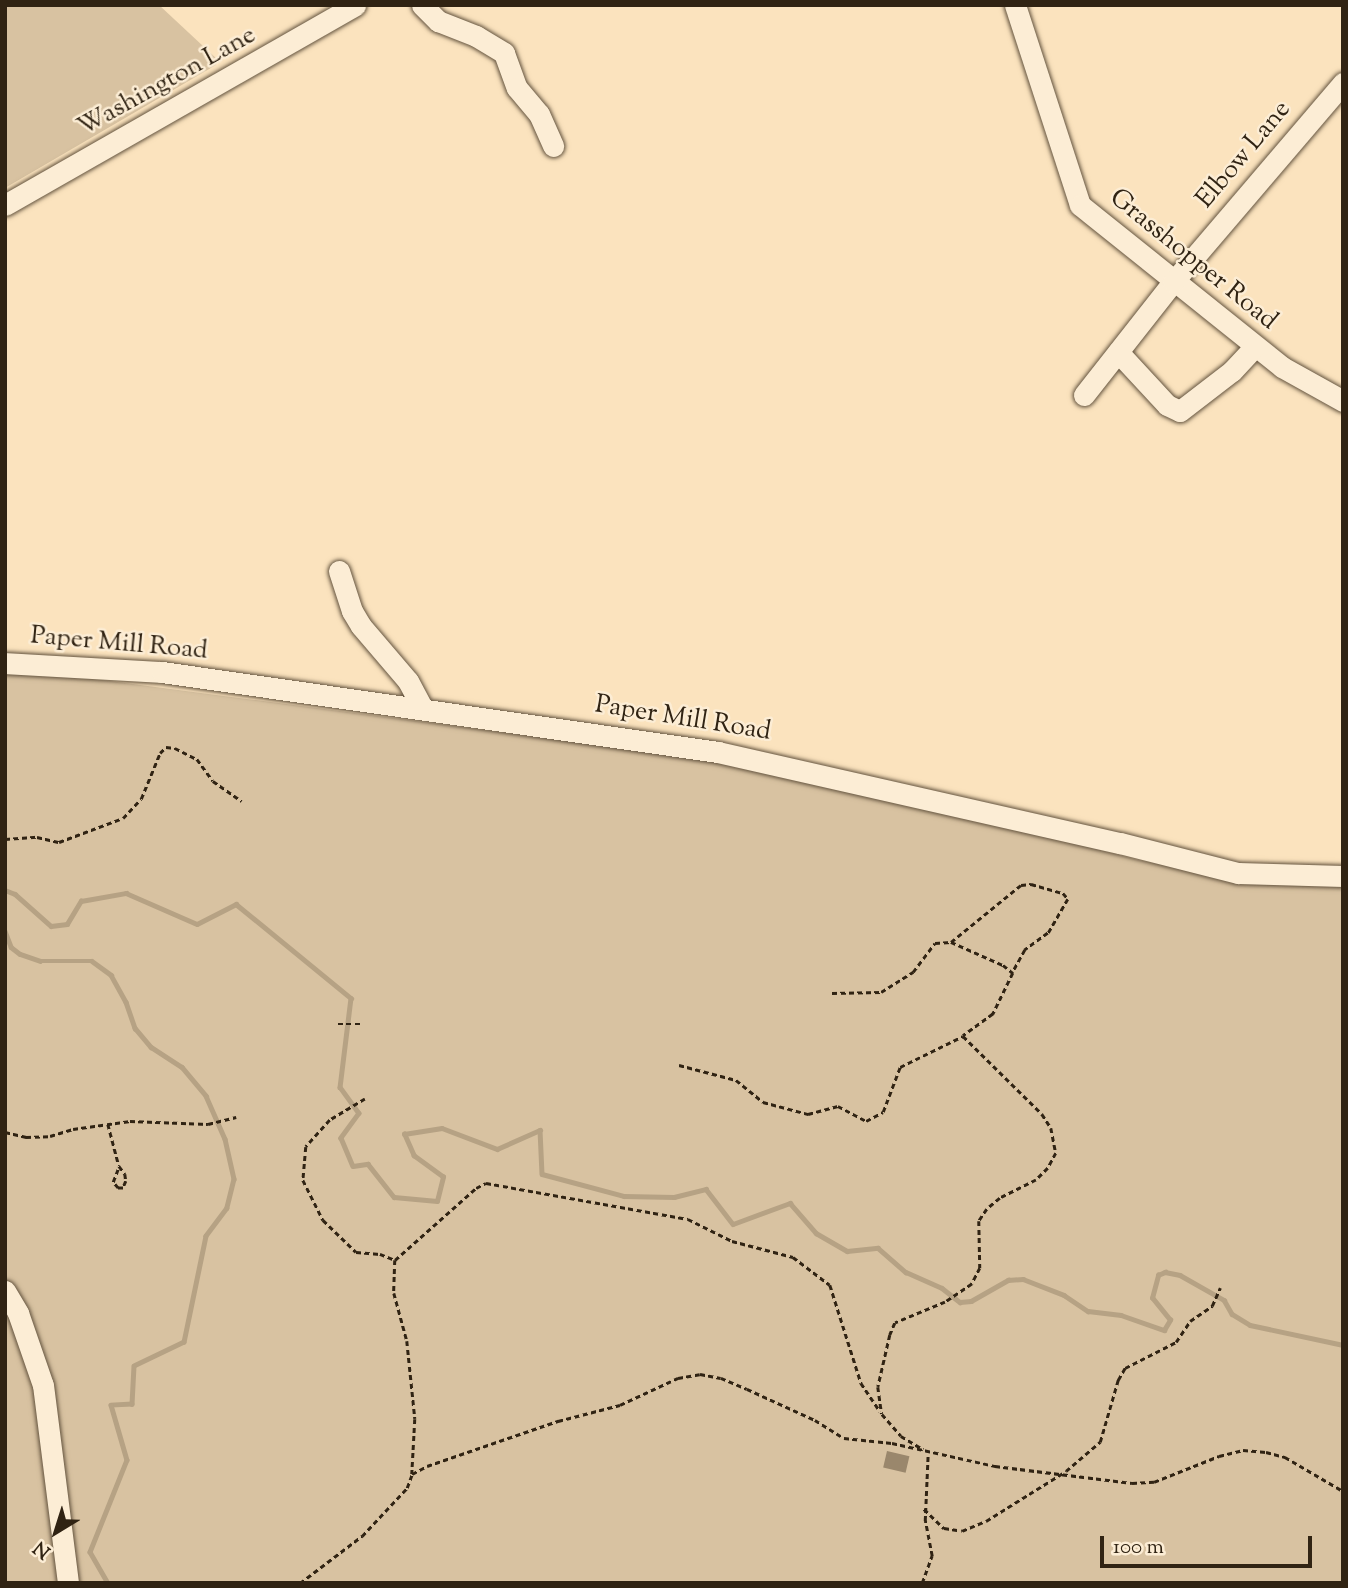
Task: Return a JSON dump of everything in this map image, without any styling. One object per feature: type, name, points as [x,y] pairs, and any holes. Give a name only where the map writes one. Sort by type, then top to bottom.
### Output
[{"type":"street","name":"Washington Lane","points":[[5,205],[355,5]]},
{"type":"street","points":[[422,5],[438,21],[477,36],[504,53],[517,88],[539,114],[553,146]]},
{"type":"street","name":"Grasshopper Road","points":[[1015,5],[1080,205],[1282,367],[1343,401]]},
{"type":"street","name":"Elbow Lane","points":[[1084,395],[1173,282],[1343,83]]},
{"type":"street","points":[[1118,352],[1167,405],[1180,411],[1214,386],[1255,346]]},
{"type":"street","points":[[339,571],[352,611],[361,626],[408,681],[423,709]]},
{"type":"street","name":"Paper Mill Road","points":[[5,663],[162,672],[766,761],[1238,873],[1343,876]]},
{"type":"street","points":[[5,1291],[18,1313],[43,1385],[68,1583]]},
{"type":"path","points":[[5,839],[37,837],[59,842],[123,818],[141,799],[166,747],[197,759],[213,781],[242,801]]},
{"type":"path","points":[[679,1065],[736,1080],[763,1102],[808,1114],[838,1106],[866,1121],[883,1112],[900,1067],[962,1036],[992,1014],[1025,950],[1048,933],[1068,899],[1063,893],[1031,884],[1021,886],[951,942]]},
{"type":"path","points":[[832,993],[881,992],[913,972],[935,943],[951,942],[1003,965],[1013,973]]},
{"type":"path","points":[[338,1024],[363,1024]]},
{"type":"path","points":[[882,1414],[878,1387],[880,1369],[895,1323],[945,1302],[964,1292],[972,1284],[980,1268],[977,1233],[986,1209],[1000,1198],[1036,1181],[1056,1153],[1051,1128],[1041,1114],[962,1036]]},
{"type":"path","points":[[365,1099],[330,1120],[306,1146],[303,1180],[324,1220],[356,1252],[380,1254],[395,1260]]},
{"type":"path","points":[[5,1132],[26,1137],[50,1136],[130,1121],[208,1124],[236,1117]]},
{"type":"path","points":[[108,1124],[119,1166],[126,1181],[123,1188],[118,1188],[113,1182],[119,1166]]},
{"type":"path","points":[[300,1583],[362,1536],[407,1488],[412,1474],[415,1419],[407,1341],[394,1293],[395,1260],[475,1188],[486,1183],[688,1219],[732,1241],[793,1258],[830,1285],[861,1383],[882,1414],[901,1436],[928,1451]]},
{"type":"path","points":[[925,1509],[944,1528],[962,1531],[986,1521],[1066,1471],[1101,1442],[1118,1380],[1125,1368],[1175,1342],[1191,1321],[1212,1306],[1220,1288]]},
{"type":"path","points":[[412,1474],[447,1457],[620,1405],[678,1378],[700,1374],[721,1378],[815,1420],[844,1438],[928,1451],[1018,1470],[1132,1483],[1154,1482],[1219,1456],[1243,1450],[1285,1457],[1343,1491]]},
{"type":"path","points":[[922,1583],[932,1556],[925,1509],[928,1451]]},
{"type":"shaded area","points":[[5,5],[159,5],[218,60],[216,65],[5,188]]},
{"type":"shaded area","points":[[5,672],[87,678],[736,763],[900,797],[1138,860],[1240,880],[1343,883],[1343,1583],[5,1583]]},
{"type":"building","points":[[887,1451],[909,1456],[906,1473],[883,1468]]},
{"type":"waterway","points":[[5,890],[15,894],[51,926],[67,924],[81,901],[126,893],[197,924],[236,904],[351,998],[340,1087],[359,1113],[341,1138],[353,1166],[368,1164],[394,1197],[437,1201],[443,1177],[414,1156],[404,1134],[442,1128],[497,1149],[540,1130],[542,1174],[624,1196],[674,1197],[706,1189],[733,1224],[790,1203],[816,1233],[847,1251],[878,1248],[906,1272],[942,1288],[960,1302],[971,1301],[1008,1280],[1023,1279],[1064,1295],[1088,1311],[1121,1315],[1164,1330],[1170,1320],[1152,1298],[1158,1275],[1165,1272],[1180,1275],[1224,1300],[1232,1314],[1250,1325],[1343,1345]]},
{"type":"waterway","points":[[5,931],[11,947],[20,954],[40,961],[92,961],[111,975],[126,1002],[135,1028],[151,1047],[182,1067],[206,1096],[225,1139],[234,1179],[227,1208],[206,1236],[184,1342],[134,1366],[132,1404],[111,1405],[127,1460],[90,1552],[108,1583]]}]
